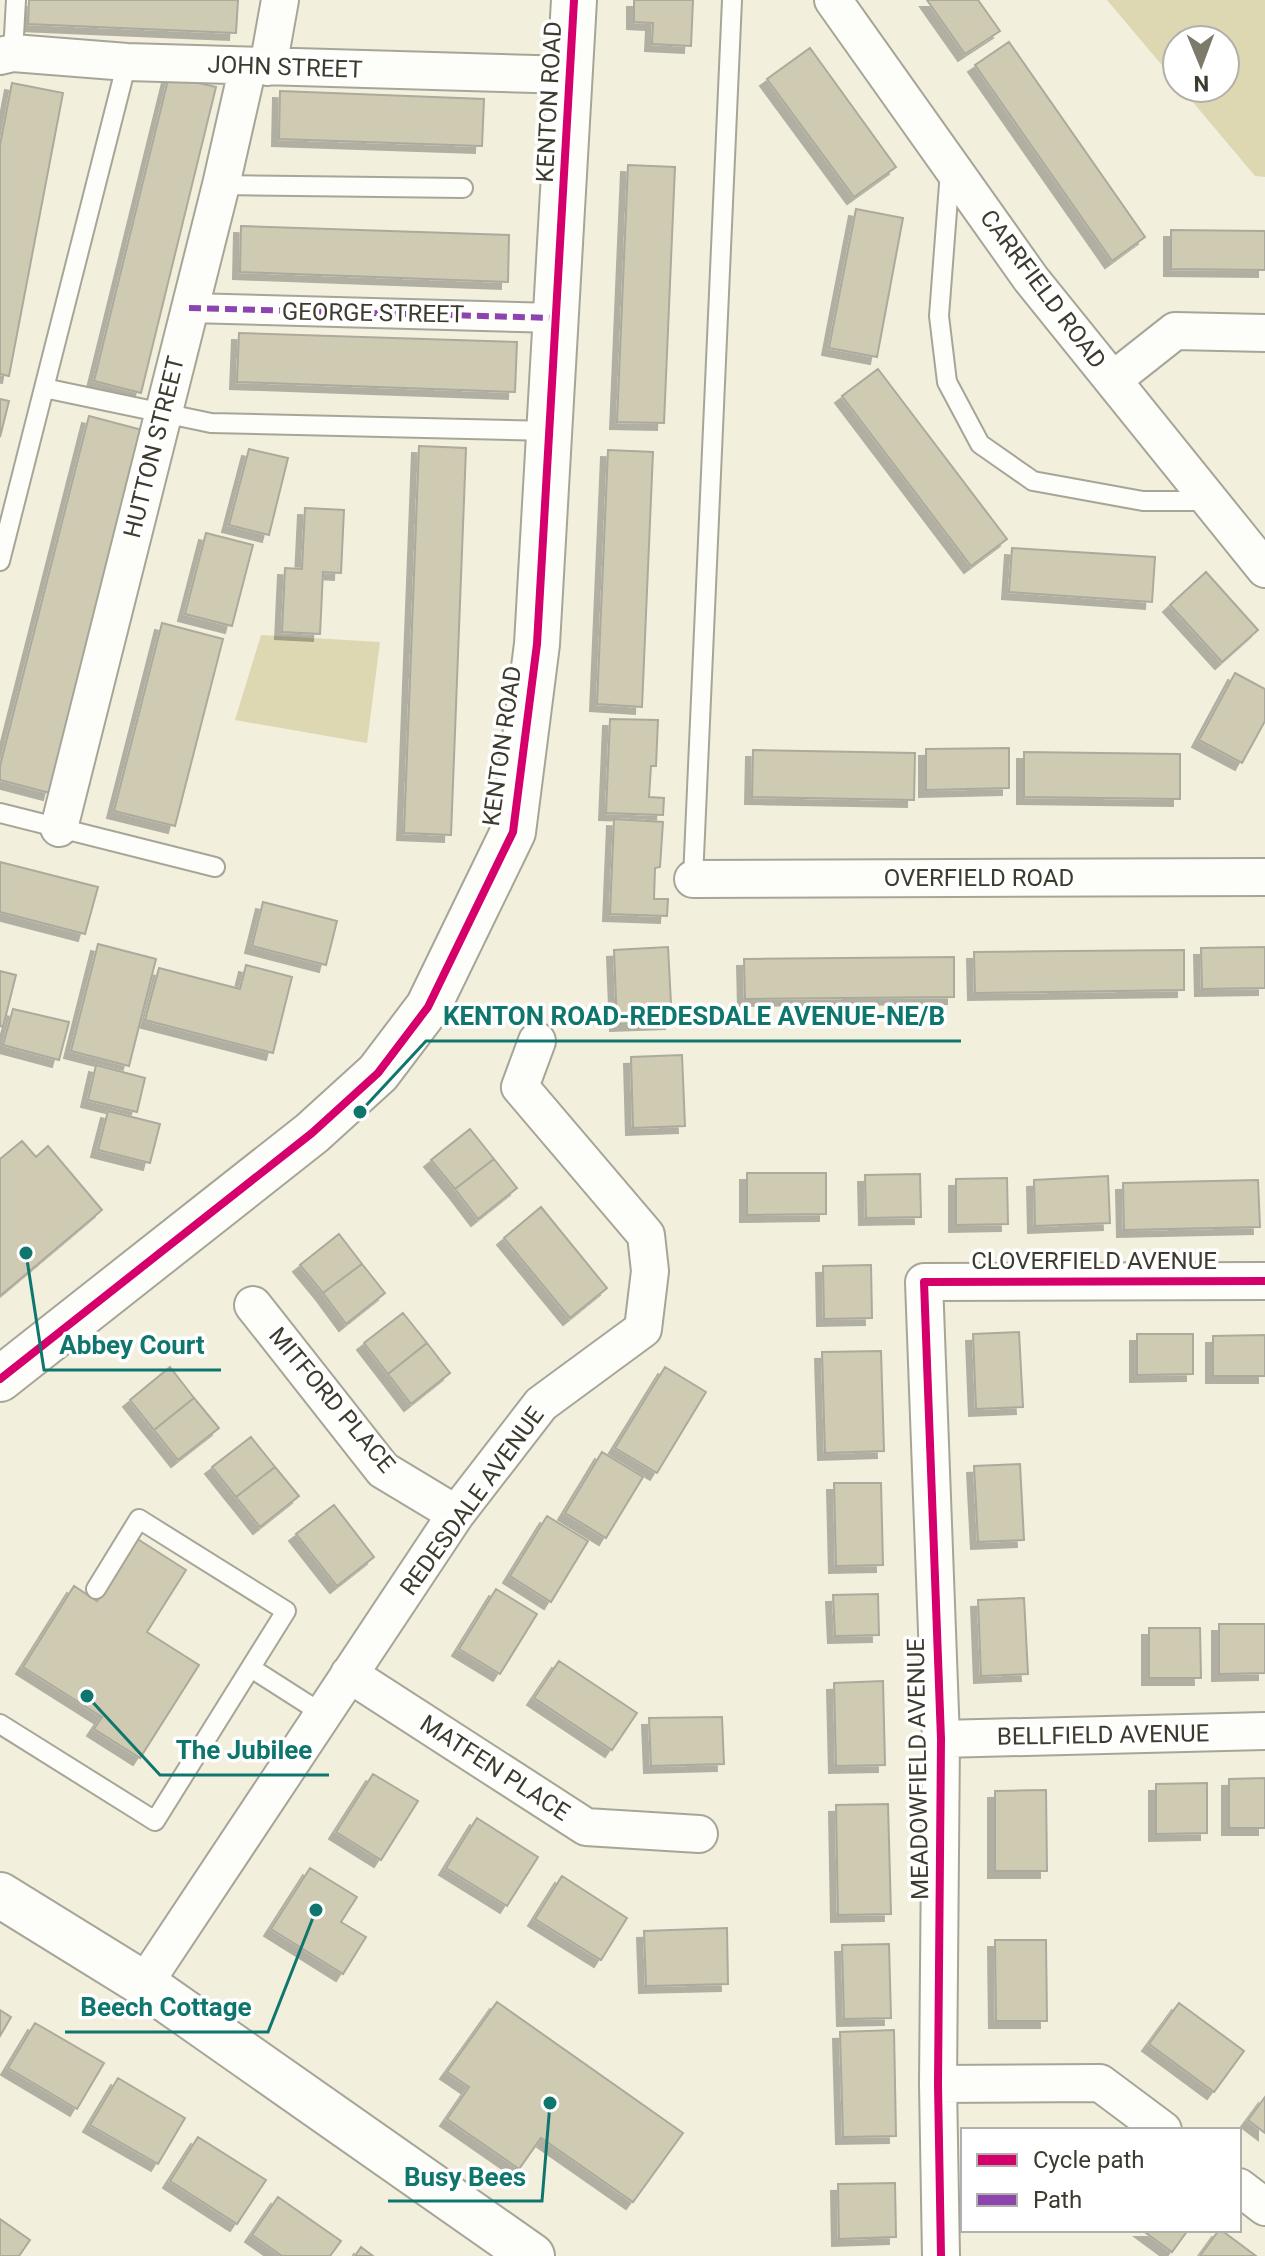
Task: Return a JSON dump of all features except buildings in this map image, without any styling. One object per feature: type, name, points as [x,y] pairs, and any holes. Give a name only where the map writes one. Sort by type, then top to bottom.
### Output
[{"type":"street","name":"HUTTON STREET","points":[[59,828],[221,185],[280,0]]},
{"type":"street","name":"KENTON ROAD","points":[[0,1379],[312,1133],[378,1073],[428,1007],[513,832],[537,644],[574,0]]},
{"type":"street","name":"CARRFIELD ROAD","points":[[833,0],[1031,279],[1265,569]]},
{"type":"street","name":"JOHN STREET","points":[[6,54],[127,62],[571,75]]},
{"type":"street","name":"GEORGE STREET","points":[[189,308],[556,318]]},
{"type":"street","points":[[1113,380],[1175,331],[1265,333]]},
{"type":"street","name":"OVERFIELD ROAD","points":[[693,879],[1265,877]]},
{"type":"street","name":"REDESDALE AVENUE","points":[[144,1984],[456,1514],[541,1404],[643,1329],[650,1271],[646,1235],[520,1087],[537,1041]]},
{"type":"street","name":"CLOVERFIELD AVENUE","points":[[924,1282],[1265,1281]]},
{"type":"street","name":"MEADOWFIELD AVENUE","points":[[924,1282],[941,1739],[938,2084],[941,2256]]},
{"type":"street","name":"MITFORD PLACE","points":[[253,1305],[383,1470],[456,1514]]},
{"type":"street","name":"MATFEN PLACE","points":[[349,1674],[586,1827],[699,1834]]},
{"type":"street","name":"BELLFIELD AVENUE","points":[[941,1739],[1265,1731]]},
{"type":"street","points":[[0,1895],[144,1984],[532,2256]]},
{"type":"street","points":[[938,2084],[1100,2083],[1160,2128]]},
{"type":"street","points":[[1241,2189],[1265,2207]]},
{"type":"lane","points":[[6,54],[16,0]]},
{"type":"lane","points":[[693,879],[732,0]]},
{"type":"lane","points":[[0,561],[127,62]]},
{"type":"lane","points":[[951,165],[939,316],[947,382],[980,444],[1033,481],[1143,501],[1210,501]]},
{"type":"lane","points":[[221,185],[463,188]]},
{"type":"lane","points":[[44,388],[211,423],[550,431]]},
{"type":"lane","points":[[0,813],[215,867]]},
{"type":"lane","points":[[0,1724],[155,1821],[286,1611],[139,1519],[96,1589]]},
{"type":"lane","points":[[251,1668],[323,1714]]},
{"type":"shaded area","points":[[1107,0],[1265,0],[1265,177],[1255,176],[1194,104],[1241,104],[1241,24],[1161,24],[1161,64]]},
{"type":"shaded area","points":[[261,635],[380,642],[367,743],[235,720]]},
{"type":"marked path","points":[[189,308],[556,318]]},
{"type":"cycle path","points":[[0,1379],[312,1133],[378,1073],[428,1007],[513,832],[537,644],[574,0]]},
{"type":"cycle path","points":[[941,2256],[938,2084],[941,1739],[924,1282],[1265,1281]]},
{"type":"place","name":"KENTON ROAD-REDESDALE AVENUE-NE/B","points":[[360,1112]]},
{"type":"place","name":"Abbey Court","points":[[26,1253]]},
{"type":"place","name":"The Jubilee","points":[[87,1696]]},
{"type":"place","name":"Beech Cottage","points":[[316,1910]]},
{"type":"place","name":"Busy Bees","points":[[550,2103]]}]
